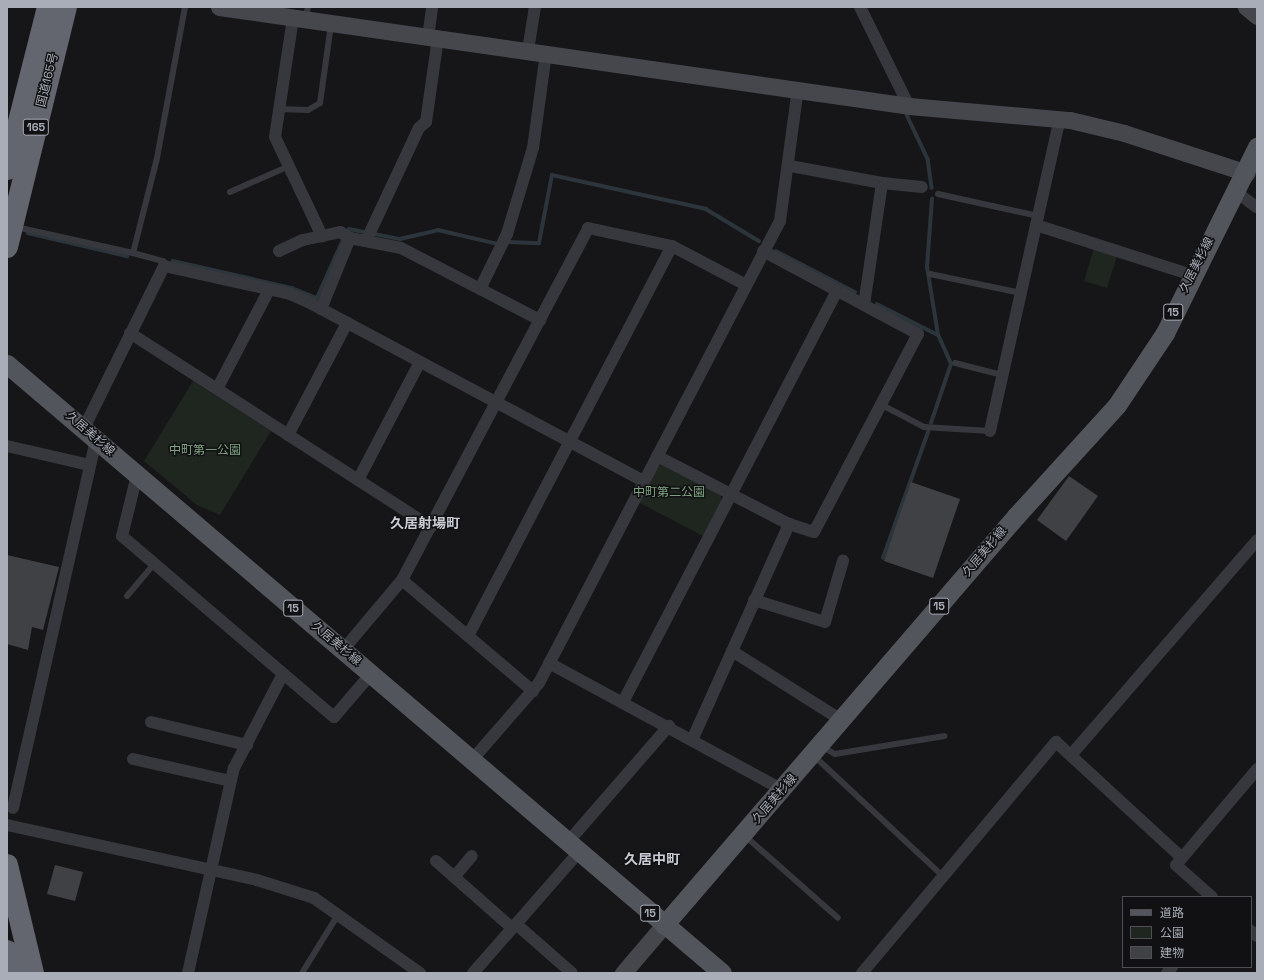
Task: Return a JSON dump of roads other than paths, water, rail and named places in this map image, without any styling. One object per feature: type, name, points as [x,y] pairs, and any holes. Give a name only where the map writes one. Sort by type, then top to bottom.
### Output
[{"type":"highway","name":"国道165号","points":[[7,169],[48,7]]},
{"type":"highway","name":"国道165号","points":[[7,247],[66,7]]},
{"type":"highway","points":[[7,865],[33,973]]},
{"type":"highway","points":[[7,950],[12,973]]},
{"type":"main road","name":"久居美杉線","points":[[664,925],[817,751],[841,720],[1031,499],[1100,427],[1165,333],[1192,275],[1247,173],[1257,148]]},
{"type":"main road","name":"久居美杉線","points":[[7,364],[722,973]]},
{"type":"street","points":[[219,7],[302,15],[331,24],[798,88],[908,106],[1060,119],[1124,133],[1247,173]]},
{"type":"street","points":[[368,236],[419,128],[426,122],[433,37],[432,7]]},
{"type":"street","points":[[528,50],[535,7]]},
{"type":"street","points":[[860,7],[908,106]]},
{"type":"street","points":[[1246,7],[1257,16]]},
{"type":"street","points":[[302,15],[279,109],[275,137],[322,236]]},
{"type":"street","points":[[480,289],[502,245],[533,148],[546,53]]},
{"type":"street","points":[[472,760],[532,691],[549,663],[780,221],[790,166],[798,88]]},
{"type":"street","points":[[990,431],[1060,119]]},
{"type":"street","points":[[790,166],[882,182],[922,187]]},
{"type":"street","points":[[864,305],[882,182]]},
{"type":"street","points":[[1236,192],[1257,207]]},
{"type":"street","points":[[1037,220],[1192,275]]},
{"type":"street","points":[[343,650],[402,580],[588,228],[672,246],[746,284]]},
{"type":"street","points":[[279,251],[322,236],[340,232],[350,238],[368,236],[401,248],[540,320]]},
{"type":"street","points":[[321,309],[350,238]]},
{"type":"street","points":[[468,636],[571,442],[672,246]]},
{"type":"street","points":[[657,456],[789,524],[814,532],[918,334],[763,251]]},
{"type":"street","points":[[13,808],[89,465],[90,434],[130,333],[164,266],[269,290],[321,309],[644,481]]},
{"type":"street","points":[[217,390],[269,290]]},
{"type":"street","points":[[623,702],[837,291]]},
{"type":"street","points":[[288,435],[347,323]]},
{"type":"street","points":[[130,333],[431,527]]},
{"type":"street","points":[[358,480],[420,362]]},
{"type":"street","points":[[7,446],[89,465]]},
{"type":"street","points":[[137,475],[122,536],[283,674],[334,717],[371,674]]},
{"type":"street","points":[[693,738],[789,524]]},
{"type":"street","points":[[1070,755],[1257,540]]},
{"type":"street","points":[[754,600],[825,622],[843,561]]},
{"type":"street","points":[[402,580],[532,691]]},
{"type":"street","points":[[732,650],[841,720]]},
{"type":"street","points":[[549,663],[693,738],[783,790]]},
{"type":"street","points":[[188,973],[231,781],[247,745],[283,674]]},
{"type":"street","points":[[151,722],[247,745]]},
{"type":"street","points":[[473,973],[514,926],[669,726]]},
{"type":"street","points":[[862,973],[1056,742],[1181,857]]},
{"type":"street","points":[[133,759],[231,781]]},
{"type":"street","points":[[1211,896],[1176,865],[1181,857],[1257,769]]},
{"type":"street","points":[[7,825],[287,888],[314,898],[339,913],[420,973]]},
{"type":"street","points":[[455,876],[472,856]]},
{"type":"street","points":[[436,861],[572,973]]},
{"type":"street","points":[[623,973],[664,925]]},
{"type":"lane","points":[[133,253],[157,158],[185,7]]},
{"type":"lane","points":[[279,109],[308,110],[320,103],[331,24]]},
{"type":"lane","points":[[230,192],[289,166]]},
{"type":"lane","points":[[938,194],[1037,220]]},
{"type":"lane","points":[[12,226],[133,253],[163,261],[164,266]]},
{"type":"lane","points":[[930,274],[1021,293]]},
{"type":"lane","points":[[955,363],[1002,375]]},
{"type":"lane","points":[[880,404],[924,427],[990,431]]},
{"type":"lane","points":[[127,596],[154,564]]},
{"type":"lane","points":[[817,751],[835,754],[945,736]]},
{"type":"lane","points":[[817,751],[944,877]]},
{"type":"lane","points":[[744,835],[838,918]]},
{"type":"lane","points":[[302,973],[339,913]]},
{"type":"waterway","points":[[907,115],[928,159],[932,188]]},
{"type":"waterway","points":[[506,242],[539,243],[552,175],[706,209],[759,241]]},
{"type":"waterway","points":[[931,423],[951,364],[938,335],[927,267],[932,199]]},
{"type":"waterway","points":[[349,229],[400,239],[438,230],[498,244]]},
{"type":"waterway","points":[[28,233],[127,256]]},
{"type":"waterway","points":[[173,261],[292,288],[317,298],[342,242]]},
{"type":"waterway","points":[[776,251],[855,292]]},
{"type":"waterway","points":[[877,304],[938,335]]},
{"type":"waterway","points":[[883,558],[928,432]]},
{"type":"district","name":"久居射場町","points":[[425,523]]},
{"type":"district","name":"久居中町","points":[[652,859]]},
{"type":"park label","name":"中町第一公園","points":[[205,451]]},
{"type":"park label","name":"中町第二公園","points":[[669,493]]}]
